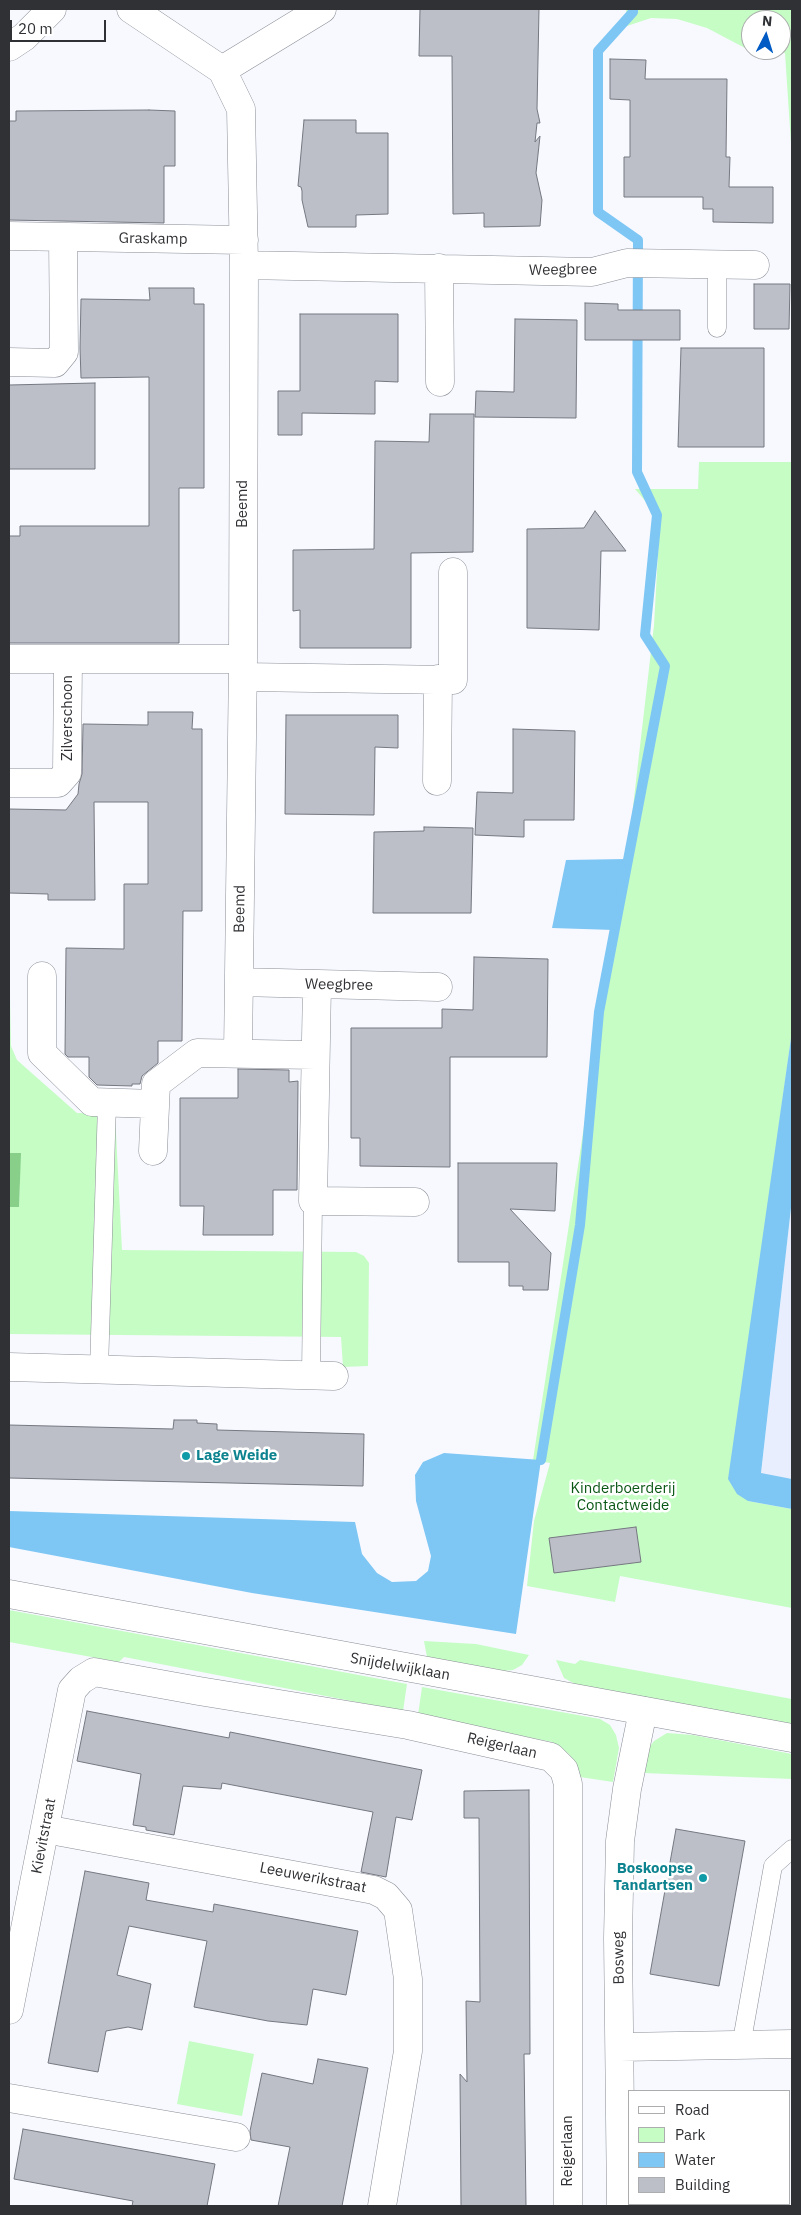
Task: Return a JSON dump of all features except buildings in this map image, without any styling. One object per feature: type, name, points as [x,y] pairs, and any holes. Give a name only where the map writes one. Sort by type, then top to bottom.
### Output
[{"type":"street","points":[[9,47],[24,37],[52,9]]},
{"type":"street","name":"Beemd","points":[[131,9],[222,70],[241,108],[244,252],[243,668],[238,1053]]},
{"type":"street","points":[[222,70],[322,9]]},
{"type":"street","name":"Graskamp","points":[[9,236],[63,237],[244,252]]},
{"type":"street","points":[[9,362],[55,363],[64,352],[63,237]]},
{"type":"street","name":"Weegbree","points":[[244,252],[439,268],[592,272],[627,263],[755,265]]},
{"type":"street","points":[[439,268],[440,382]]},
{"type":"street","points":[[243,668],[453,680],[454,572]]},
{"type":"street","name":"Zilverschoon","points":[[9,658],[68,659],[243,668]]},
{"type":"street","name":"Zilverschoon","points":[[9,783],[58,783],[67,773],[68,659]]},
{"type":"street","points":[[437,781],[438,679]]},
{"type":"street","points":[[42,976],[42,1053],[92,1102],[155,1104]]},
{"type":"street","name":"Weegbree","points":[[239,982],[438,987]]},
{"type":"street","points":[[317,985],[313,1201],[415,1202]]},
{"type":"street","points":[[154,1152],[156,1084],[197,1053],[315,1055]]},
{"type":"street","points":[[9,1367],[322,1376]]},
{"type":"street","name":"Snijdelwijklaan","points":[[9,1594],[792,1738]]},
{"type":"street","name":"Kievitstraat","points":[[9,2010],[72,1690],[81,1680],[94,1672]]},
{"type":"street","name":"Reigerlaan","points":[[94,1672],[209,1693],[408,1725],[551,1757],[564,1770],[568,1784],[568,2206]]},
{"type":"street","name":"Bosweg","points":[[621,2206],[618,1938],[620,1841],[627,1789],[643,1711]]},
{"type":"street","name":"Leeuwerikstraat","points":[[45,1829],[374,1890],[386,1896],[398,1910],[408,1979],[408,2051],[382,2206]]},
{"type":"street","points":[[620,2047],[792,2044]]},
{"type":"street","points":[[9,2098],[236,2137]]},
{"type":"lane","points":[[717,265],[717,328]]},
{"type":"lane","points":[[99,1370],[107,1103]]},
{"type":"lane","points":[[313,1201],[322,1376]]},
{"type":"lane","points":[[741,2046],[773,1866],[792,1849]]},
{"type":"shaded area","points":[[792,1199],[792,1479],[761,1474]]},
{"type":"green space","points":[[626,9],[792,9],[792,159],[785,60],[791,60],[791,10],[741,10],[741,46],[707,28],[677,19],[651,18],[627,26]]},
{"type":"green space","name":"Kinderboerderij Contactweide","points":[[699,462],[792,462],[792,1031],[763,1242],[748,1501],[792,1509],[792,1608],[620,1576],[615,1602],[527,1586],[534,1521],[550,1463],[533,1460],[614,930],[627,859],[654,625],[660,518],[635,489],[698,489]]},
{"type":"green space","points":[[9,947],[11,1046],[17,1060],[77,1113],[115,1114],[122,1250],[356,1252],[364,1256],[369,1263],[368,1366],[343,1367],[341,1337],[9,1334],[9,1207],[19,1207],[20,1153],[9,1153]]},
{"type":"green space","points":[[9,1153],[21,1153],[19,1207],[9,1207]]},
{"type":"green space","points":[[9,1610],[407,1684],[403,1711],[124,1657],[119,1662],[9,1642]]},
{"type":"green space","points":[[424,1641],[476,1644],[529,1655],[522,1665],[513,1670],[503,1671],[427,1657]]},
{"type":"green space","points":[[556,1660],[575,1664],[580,1660],[792,1699],[792,1724],[575,1684],[564,1678]]},
{"type":"green space","points":[[422,1687],[600,1719],[610,1725],[616,1735],[619,1748],[613,1782],[580,1777],[569,1754],[552,1742],[418,1715]]},
{"type":"green space","points":[[667,1733],[693,1735],[792,1754],[792,1779],[643,1773],[647,1750],[654,1741]]},
{"type":"green space","points":[[189,2041],[254,2054],[242,2116],[177,2104]]},
{"type":"water","points":[[627,859],[614,930],[552,928],[566,860]]},
{"type":"water","points":[[792,1031],[792,1199],[761,1473],[792,1479],[792,1509],[748,1501],[737,1494],[728,1479]]},
{"type":"water","points":[[444,1453],[541,1460],[516,1634],[252,1593],[9,1547],[9,1511],[355,1522],[362,1554],[377,1573],[392,1582],[416,1581],[428,1571],[431,1556],[416,1501],[415,1475],[423,1462]]},
{"type":"waterway","points":[[541,1460],[580,1225],[599,1012],[665,666],[645,635],[657,515],[637,472],[638,240],[598,212],[598,51],[633,12],[633,9]]},
{"type":"place","name":"Lage Weide","points":[[186,1456]]},
{"type":"place","name":"Boskoopse Tandartsen","points":[[703,1878]]}]
